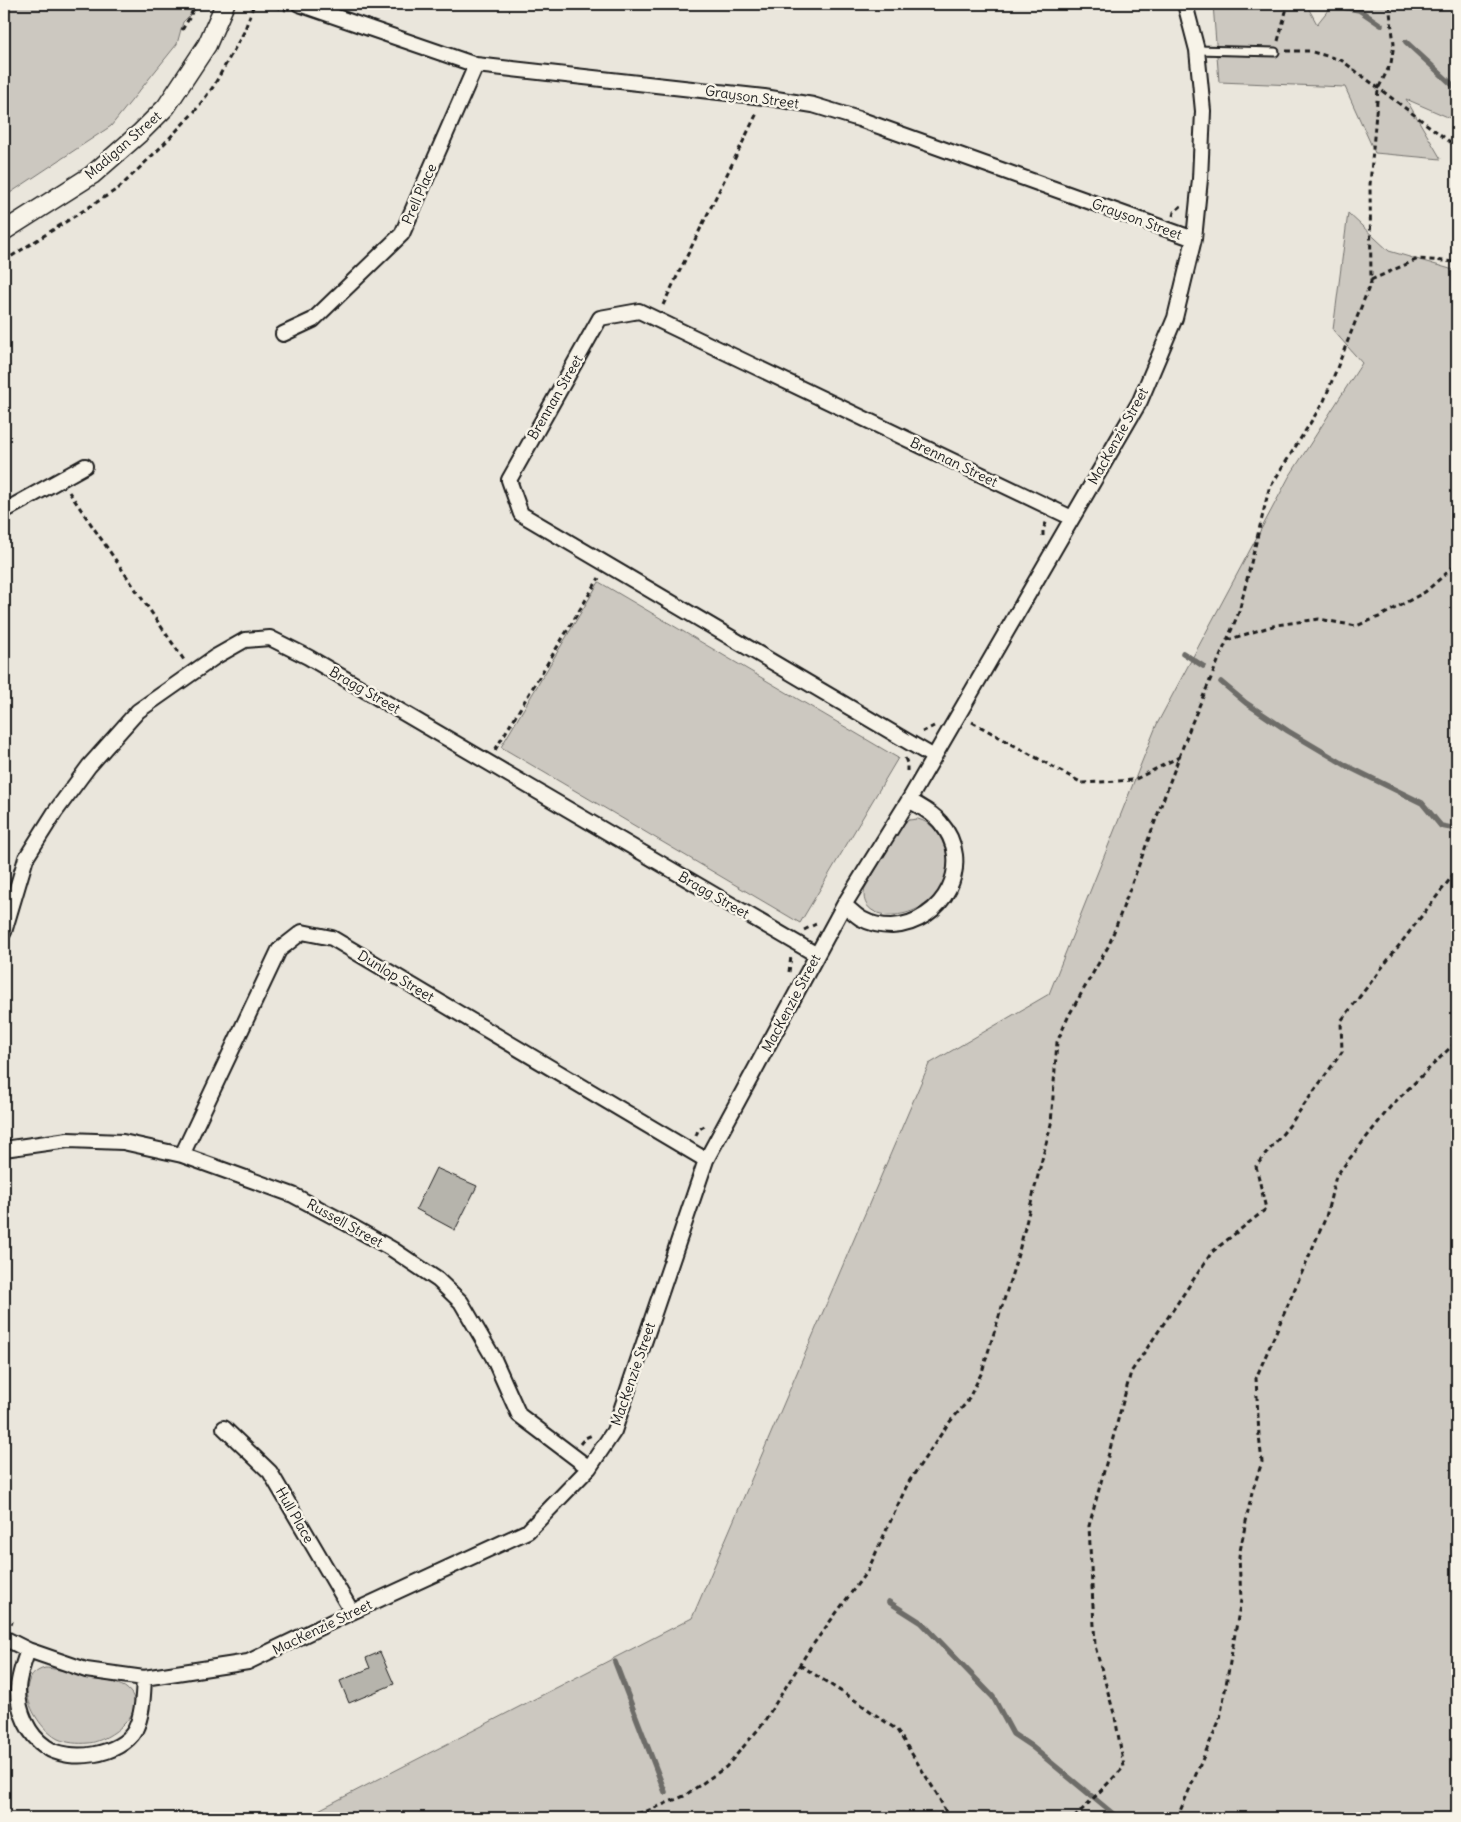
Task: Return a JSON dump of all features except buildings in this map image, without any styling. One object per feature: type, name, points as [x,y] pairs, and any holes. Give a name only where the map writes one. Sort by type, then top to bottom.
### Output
[{"type":"street","name":"Madigan Street","points":[[4,231],[92,175],[140,133],[166,107],[207,45],[225,4]]},
{"type":"street","name":"Grayson Street","points":[[299,4],[476,65],[764,97],[813,105],[859,119],[1194,240]]},
{"type":"street","name":"MacKenzie Street","points":[[4,1638],[28,1650],[86,1670],[144,1678],[248,1662],[528,1531],[589,1468],[614,1430],[706,1160],[844,905],[909,800],[1140,401],[1175,318],[1194,240],[1200,179],[1203,111],[1196,50],[1185,4]]},
{"type":"street","name":"Prell Place","points":[[283,334],[313,320],[402,234],[476,65]]},
{"type":"street","name":"Brennan Street","points":[[934,757],[521,514],[509,480],[600,318],[639,312],[1072,518]]},
{"type":"street","points":[[4,511],[85,466]]},
{"type":"street","name":"Bragg Street","points":[[4,932],[26,858],[89,766],[138,711],[215,657],[245,640],[270,638],[308,657],[817,955]]},
{"type":"street","points":[[844,905],[862,919],[875,924],[901,925],[914,922],[926,916],[944,898],[951,886],[954,873],[955,860],[949,835],[932,814],[909,800]]},
{"type":"street","name":"Dunlop Street","points":[[182,1155],[279,950],[302,932],[332,938],[706,1160]]},
{"type":"street","name":"Russell Street","points":[[4,1149],[68,1140],[123,1142],[182,1155],[293,1195],[392,1249],[438,1280],[461,1302],[493,1357],[519,1415],[589,1468]]},
{"type":"street","name":"Hull Place","points":[[224,1428],[270,1472],[352,1612]]},
{"type":"street","points":[[28,1650],[18,1689],[23,1718],[32,1733],[46,1747],[61,1754],[105,1753],[123,1744],[135,1731],[141,1714],[144,1678]]},
{"type":"lane","points":[[1196,50],[1275,52]]},
{"type":"path","points":[[182,30],[195,4]]},
{"type":"path","points":[[254,4],[263,4]]},
{"type":"path","points":[[1288,4],[1275,52],[1309,51],[1341,60],[1457,147]]},
{"type":"path","points":[[620,1818],[647,1811],[684,1796],[726,1767],[762,1725],[800,1665],[868,1570],[908,1483],[948,1424],[967,1402],[982,1372],[1019,1251],[1051,1124],[1057,1042],[1069,1015],[1109,945],[1179,757],[1239,612],[1269,489],[1324,401],[1371,280],[1370,185],[1378,89],[1391,63],[1394,44],[1394,29],[1389,4]]},
{"type":"path","points":[[656,320],[758,110]]},
{"type":"path","points":[[1174,212],[1184,202]]},
{"type":"path","points":[[1371,280],[1418,259],[1457,262]]},
{"type":"path","points":[[60,480],[193,673]]},
{"type":"path","points":[[488,762],[606,564]]},
{"type":"path","points":[[1227,640],[1276,625],[1320,619],[1356,626],[1379,617],[1425,592],[1457,564]]},
{"type":"path","points":[[958,714],[1082,784],[1134,780],[1179,757]]},
{"type":"path","points":[[1074,1818],[1124,1767],[1115,1718],[1095,1646],[1089,1526],[1131,1372],[1212,1252],[1266,1209],[1256,1166],[1289,1126],[1342,1052],[1341,1022],[1457,870]]},
{"type":"path","points":[[790,959],[790,971]]},
{"type":"path","points":[[1177,1818],[1220,1719],[1241,1600],[1239,1556],[1252,1492],[1262,1462],[1258,1436],[1256,1378],[1326,1217],[1336,1176],[1390,1106],[1457,1041]]},
{"type":"path","points":[[698,1130],[705,1126]]},
{"type":"path","points":[[4,1617],[16,1625]]},
{"type":"path","points":[[800,1665],[859,1702],[897,1730],[937,1794],[949,1818]]},
{"type":"shaded area","points":[[4,4],[201,4],[183,22],[177,44],[111,126],[4,197]]},
{"type":"shaded area","points":[[1213,4],[1306,4],[1317,24],[1333,4],[1457,4],[1457,121],[1406,99],[1441,159],[1375,153],[1345,87],[1219,82]]},
{"type":"shaded area","points":[[1348,213],[1389,251],[1457,271],[1457,1818],[303,1818],[692,1618],[929,1064],[1049,994],[1157,724],[1289,477],[1362,363],[1333,330]]},
{"type":"shaded area","points":[[599,582],[898,758],[800,923],[501,747]]},
{"type":"shaded area","points":[[918,819],[934,829],[946,850],[948,858],[947,867],[942,885],[931,900],[916,909],[900,914],[885,915],[873,911],[865,902],[865,888],[903,824],[909,820]]},
{"type":"shaded area","points":[[45,1668],[61,1670],[121,1685],[133,1696],[134,1705],[131,1714],[116,1731],[97,1741],[76,1743],[58,1739],[41,1724],[29,1703],[27,1692],[29,1682],[34,1673]]},
{"type":"waterway","points":[[1326,4],[1359,10],[1381,25]]},
{"type":"waterway","points":[[1406,42],[1457,89]]},
{"type":"waterway","points":[[1183,653],[1203,666]]},
{"type":"waterway","points":[[1221,682],[1246,703],[1288,731],[1347,766],[1422,803],[1441,826],[1457,829]]},
{"type":"waterway","points":[[889,1602],[922,1623],[993,1697],[1013,1734],[1031,1746],[1118,1818]]},
{"type":"waterway","points":[[615,1662],[665,1792]]}]
